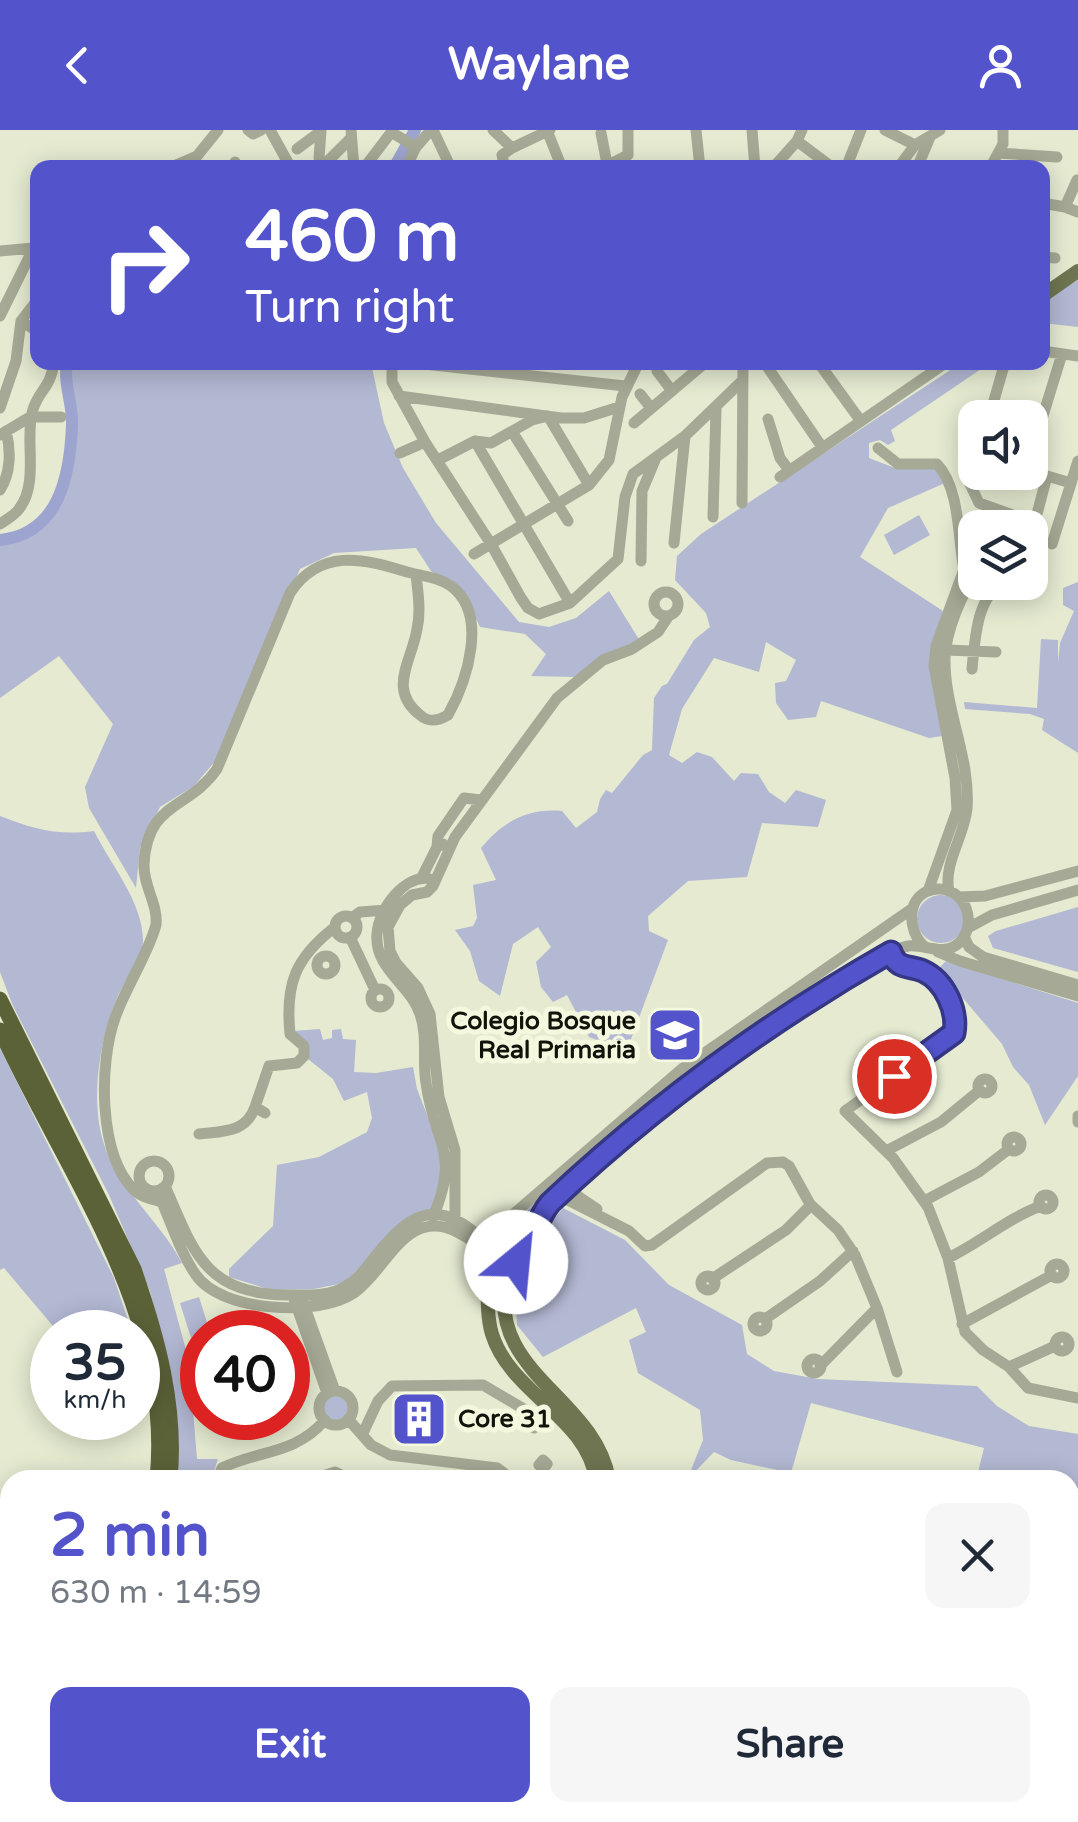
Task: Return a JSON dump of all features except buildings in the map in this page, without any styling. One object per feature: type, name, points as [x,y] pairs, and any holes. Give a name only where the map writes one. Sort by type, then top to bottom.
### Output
[{"type":"highway","points":[[0,999],[145,1299],[164,1368],[171,1421],[170,1470]]},
{"type":"highway","points":[[0,1030],[122,1273],[139,1316],[158,1420],[156,1470]]},
{"type":"main road","points":[[1050,290],[1078,271]]},
{"type":"main road","points":[[594,1470],[582,1444],[517,1378],[500,1354],[489,1316],[490,1256],[502,1246],[510,1250],[516,1262],[506,1276],[506,1328],[529,1368],[597,1441],[606,1470]]},
{"type":"main road","points":[[490,1256],[498,1277],[506,1276]]},
{"type":"street","points":[[188,160],[197,156],[218,130]]},
{"type":"street","points":[[248,130],[253,134],[261,130]]},
{"type":"street","points":[[270,130],[287,160]]},
{"type":"street","points":[[410,160],[432,130],[447,160]]},
{"type":"street","points":[[492,130],[512,148]]},
{"type":"street","points":[[616,160],[628,154],[628,130]]},
{"type":"street","points":[[696,130],[699,160]]},
{"type":"street","points":[[752,130],[754,160]]},
{"type":"street","points":[[849,160],[861,130]]},
{"type":"street","points":[[885,130],[916,146]]},
{"type":"street","points":[[994,160],[1003,144],[1003,130]]},
{"type":"street","points":[[297,149],[322,131],[320,160]]},
{"type":"street","points":[[370,160],[392,131],[416,147]]},
{"type":"street","points":[[503,160],[502,156],[512,148],[549,132],[559,160]]},
{"type":"street","points":[[905,160],[931,132]]},
{"type":"street","points":[[920,160],[931,132]]},
{"type":"street","points":[[351,134],[354,160]]},
{"type":"street","points":[[327,160],[351,134]]},
{"type":"street","points":[[601,134],[604,160]]},
{"type":"street","points":[[779,160],[799,135],[824,160]]},
{"type":"street","points":[[998,152],[1057,157]]},
{"type":"street","points":[[1072,210],[1078,180]]},
{"type":"street","points":[[0,251],[30,244]]},
{"type":"street","points":[[2,310],[30,253]]},
{"type":"street","points":[[0,408],[16,362],[21,321],[30,309]]},
{"type":"street","points":[[21,321],[30,327]]},
{"type":"street","points":[[1050,352],[1078,356]]},
{"type":"street","points":[[1048,400],[1062,354]]},
{"type":"street","points":[[0,524],[20,509],[27,491],[30,417],[36,401],[52,382],[53,370]]},
{"type":"street","points":[[391,370],[392,382],[425,442],[528,608],[540,614],[570,603],[618,559],[625,497],[634,474],[685,436],[741,382]]},
{"type":"street","points":[[481,370],[626,386]]},
{"type":"street","points":[[474,554],[589,485],[609,460],[619,408],[635,370]]},
{"type":"street","points":[[657,370],[672,391]]},
{"type":"street","points":[[634,423],[694,370]]},
{"type":"street","points":[[742,370],[742,503]]},
{"type":"street","points":[[769,370],[822,447]]},
{"type":"street","points":[[824,370],[860,420]]},
{"type":"street","points":[[768,418],[785,473],[931,370]]},
{"type":"street","points":[[993,400],[1003,370]]},
{"type":"street","points":[[640,394],[651,408]]},
{"type":"street","points":[[400,396],[584,418],[619,408]]},
{"type":"street","points":[[713,518],[716,408]]},
{"type":"street","points":[[438,460],[475,441],[491,443],[532,420],[548,416]]},
{"type":"street","points":[[548,416],[589,485]]},
{"type":"street","points":[[0,490],[8,466],[3,433],[30,417],[61,417]]},
{"type":"street","points":[[513,434],[568,521]]},
{"type":"street","points":[[674,543],[685,436]]},
{"type":"street","points":[[475,441],[570,603]]},
{"type":"street","points":[[400,453],[425,442]]},
{"type":"street","points":[[878,448],[898,464],[937,464],[946,473],[958,525]]},
{"type":"street","points":[[640,560],[642,492],[655,460]]},
{"type":"street","points":[[1052,544],[1078,462]]},
{"type":"street","points":[[1036,510],[1047,476],[1071,484]]},
{"type":"street","points":[[972,490],[979,503],[991,510]]},
{"type":"street","points":[[416,574],[418,631],[401,684],[412,707],[424,718],[436,721],[448,714],[467,659],[472,622],[468,607],[454,589],[436,579],[353,558],[331,560],[305,575],[290,592],[217,769],[201,788],[165,810],[153,828],[144,870],[156,908],[156,925],[115,1018],[106,1062],[105,1110],[122,1174],[145,1198],[162,1193],[195,1274],[227,1297],[251,1305],[298,1300],[342,1289],[359,1276],[397,1232],[414,1220],[435,1220],[445,1213],[490,1256]]},
{"type":"street","points":[[490,1256],[494,1235],[502,1224],[653,1093],[744,1023],[912,908],[928,891],[956,810],[955,778],[934,666],[936,646],[958,597]]},
{"type":"street","points":[[961,600],[948,644],[951,704],[966,776],[966,810],[948,872],[954,894],[969,916],[968,947],[983,957],[1078,985]]},
{"type":"street","points":[[972,669],[988,600]]},
{"type":"street","points":[[435,1220],[447,1174],[426,1085],[424,1034],[411,996],[386,968],[378,948],[378,927],[408,883],[422,877],[444,850],[557,698],[594,666],[632,650],[658,632],[668,616]]},
{"type":"street","points":[[948,644],[996,652]]},
{"type":"street","points":[[453,1223],[455,1150],[439,1097],[430,1014],[418,988],[396,963],[388,927],[400,905],[432,886],[444,850],[438,836],[464,798],[481,800]]},
{"type":"street","points":[[928,891],[985,896],[1078,871]]},
{"type":"street","points":[[422,877],[431,879],[432,886]]},
{"type":"street","points":[[516,1262],[527,1248],[541,1213],[562,1192],[663,1105],[815,996],[891,952],[912,946],[953,947],[966,932],[992,915],[1078,890]]},
{"type":"street","points":[[912,908],[911,926],[930,948],[960,961],[1078,996]]},
{"type":"street","points":[[347,929],[360,912],[386,910]]},
{"type":"street","points":[[198,1134],[242,1128],[260,1110],[263,1076],[269,1066],[297,1063],[304,1056],[304,1046],[290,1034],[292,973],[319,939],[347,929],[378,927]]},
{"type":"street","points":[[347,929],[375,990]]},
{"type":"street","points":[[891,952],[904,968],[921,970],[937,980],[956,1020],[954,1033],[845,1110],[886,1151],[924,1201],[948,1258],[965,1332],[1009,1367],[1028,1388],[1078,1398]]},
{"type":"street","points":[[336,962],[355,953]]},
{"type":"street","points":[[886,1151],[941,1122],[980,1090]]},
{"type":"street","points":[[653,1093],[663,1105]]},
{"type":"street","points":[[924,1201],[979,1172],[1009,1149]]},
{"type":"street","points":[[562,1192],[629,1232],[645,1246],[652,1245],[773,1161],[789,1166],[812,1206],[838,1230],[853,1251],[877,1308],[897,1372]]},
{"type":"street","points":[[712,1279],[786,1230],[812,1206]]},
{"type":"street","points":[[948,1258],[1041,1206]]},
{"type":"street","points":[[764,1320],[820,1282],[853,1251]]},
{"type":"street","points":[[962,1324],[1052,1275]]},
{"type":"street","points":[[298,1300],[331,1392]]},
{"type":"street","points":[[820,1366],[877,1308]]},
{"type":"street","points":[[1009,1367],[1056,1346]]},
{"type":"street","points":[[363,1432],[386,1391],[392,1386],[406,1385],[483,1385],[529,1412],[534,1428]]},
{"type":"street","points":[[331,1392],[346,1394],[352,1403],[348,1420]]},
{"type":"street","points":[[331,1392],[319,1406],[324,1420],[334,1424],[348,1420]]},
{"type":"street","points":[[221,1470],[303,1439],[324,1420]]},
{"type":"street","points":[[348,1420],[371,1445],[390,1455],[500,1470]]},
{"type":"shaded area","points":[[1078,280],[1078,327],[1050,324],[1050,298]]},
{"type":"shaded area","points":[[68,370],[373,370],[384,423],[403,468],[436,523],[519,622],[549,627],[576,618],[609,591],[640,641],[574,677],[531,676],[546,654],[525,634],[480,627],[464,594],[431,571],[416,548],[334,553],[300,569],[216,760],[194,786],[160,807],[140,848],[136,888],[89,808],[85,787],[113,724],[59,656],[0,698],[0,540],[36,527],[57,499],[71,444]]},
{"type":"shaded area","points":[[950,370],[980,370],[891,430],[895,441],[888,445],[880,440],[869,443],[869,458],[895,468],[937,468],[945,483],[888,508],[860,557],[943,611],[931,654],[942,736],[929,738],[821,701],[816,717],[788,720],[776,703],[775,683],[786,681],[796,660],[766,642],[759,672],[714,658],[682,709],[669,755],[682,763],[697,752],[712,757],[734,781],[741,773],[758,774],[769,792],[785,803],[796,790],[826,800],[818,827],[762,823],[747,877],[688,881],[648,916],[649,931],[668,940],[631,1039],[617,1048],[589,1037],[567,995],[553,1002],[541,987],[536,962],[551,947],[538,927],[513,944],[500,996],[479,981],[470,951],[455,930],[473,926],[477,918],[473,885],[496,880],[481,848],[498,831],[527,815],[550,811],[562,811],[576,828],[597,812],[606,790],[612,793],[643,755],[652,750],[654,698],[694,640],[710,627],[706,613],[675,580],[677,556],[701,534]]},
{"type":"shaded area","points":[[919,515],[930,535],[894,555],[884,535]]},
{"type":"shaded area","points":[[1078,582],[1078,753],[1042,730],[1044,719],[1030,714],[965,709],[964,702],[1037,708],[1041,639],[1058,640],[1058,663],[1060,643],[1074,611],[1063,605],[1063,588]]},
{"type":"shaded area","points":[[0,816],[46,830],[94,831],[138,913],[143,942],[106,1031],[97,1087],[99,1124],[118,1174],[182,1263],[164,1269],[180,1328],[180,1440],[195,1440],[197,1459],[218,1459],[214,1470],[175,1470],[160,1310],[155,1310],[109,1195],[13,1006],[0,972]]},
{"type":"shaded area","points":[[941,895],[958,902],[965,919],[958,936],[941,943],[924,936],[917,919],[924,902]]},
{"type":"shaded area","points":[[1078,907],[1078,972],[993,948],[988,936],[996,931]]},
{"type":"shaded area","points":[[946,961],[1078,1003],[1078,1076],[1045,1125],[1029,1085],[1013,1067],[1002,1044],[938,969]]},
{"type":"shaded area","points":[[320,1029],[323,1040],[332,1038],[332,1030],[341,1029],[343,1039],[356,1040],[354,1072],[413,1067],[417,1089],[442,1153],[443,1184],[432,1210],[367,1260],[344,1283],[314,1289],[271,1290],[229,1277],[229,1269],[273,1226],[277,1165],[319,1157],[367,1132],[372,1118],[367,1092],[344,1101],[333,1079],[308,1059],[293,1031]]},
{"type":"shaded area","points":[[0,1048],[114,1278],[125,1310],[39,1310],[4,1268],[0,1270]]},
{"type":"shaded area","points":[[539,1199],[543,1202],[531,1217],[517,1256],[513,1248],[497,1239]]},
{"type":"shaded area","points":[[563,1208],[625,1240],[669,1285],[742,1325],[747,1354],[774,1371],[818,1379],[977,1386],[997,1406],[1029,1426],[1078,1434],[1078,1470],[978,1470],[984,1448],[811,1403],[792,1470],[731,1460],[714,1452],[697,1470],[691,1470],[703,1440],[700,1410],[638,1373],[629,1340],[646,1332],[636,1308],[543,1357],[517,1325],[515,1286],[540,1263],[541,1235]]},
{"type":"shaded area","points":[[199,1297],[203,1310],[182,1310],[180,1303]]},
{"type":"shaded area","points":[[336,1394],[346,1398],[350,1408],[346,1418],[336,1422],[326,1418],[322,1408],[326,1398]]},
{"type":"waterway","points":[[398,160],[415,130]]},
{"type":"waterway","points":[[0,540],[36,527],[48,514],[64,482],[72,425],[66,370]]},
{"type":"place","name":"Colegio Bosque Real Primaria","points":[[675,1035]]},
{"type":"place","name":"Core 31","points":[[419,1419]]},
{"type":"route","points":[[516,1262],[550,1203],[663,1105],[815,996],[891,952],[904,968],[921,970],[937,980],[956,1020],[954,1033],[894,1076]]}]
